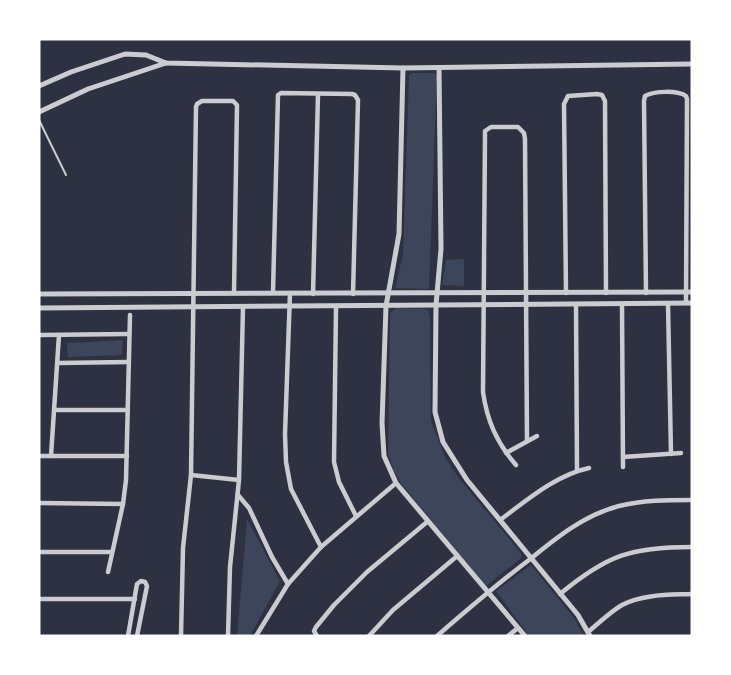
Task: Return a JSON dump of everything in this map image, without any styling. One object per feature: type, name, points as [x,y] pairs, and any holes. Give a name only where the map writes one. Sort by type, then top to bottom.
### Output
[{"type":"street","points":[[39,86],[71,72],[125,54],[146,55],[166,63]]},
{"type":"street","points":[[39,112],[88,89],[166,63],[403,68],[692,64]]},
{"type":"street","points":[[403,68],[399,234],[386,306],[382,441],[384,456],[396,483],[456,557],[525,636]]},
{"type":"street","points":[[439,68],[441,249],[436,293],[435,412],[443,442],[457,465],[578,615],[589,634],[613,611],[629,602],[666,595],[692,594]]},
{"type":"street","points":[[273,292],[278,95],[281,93],[352,94],[357,98],[353,294]]},
{"type":"street","points":[[39,308],[689,303],[687,99],[681,93],[652,93],[645,96],[644,101],[646,292]]},
{"type":"street","points":[[313,294],[318,94]]},
{"type":"street","points":[[566,293],[564,104],[568,96],[597,94],[602,95],[605,101],[606,293]]},
{"type":"street","points":[[181,636],[183,548],[191,475],[197,104],[202,101],[233,101],[237,105],[234,293]]},
{"type":"street","points":[[516,465],[506,453],[489,423],[483,392],[484,135],[485,131],[491,127],[518,127],[524,133],[527,441]]},
{"type":"street","points":[[39,294],[689,292]]},
{"type":"street","points":[[290,293],[286,462],[291,489],[321,547]]},
{"type":"street","points":[[622,304],[623,468]]},
{"type":"street","points":[[668,304],[671,454]]},
{"type":"street","points":[[576,305],[576,471]]},
{"type":"street","points":[[228,636],[230,567],[239,480],[243,307]]},
{"type":"street","points":[[336,307],[334,462],[339,482],[356,516]]},
{"type":"street","points":[[108,572],[123,504],[127,456],[129,315]]},
{"type":"street","points":[[39,335],[129,334]]},
{"type":"street","points":[[51,456],[59,335]]},
{"type":"street","points":[[58,363],[129,362]]},
{"type":"street","points":[[55,410],[128,410]]},
{"type":"street","points":[[506,453],[537,436]]},
{"type":"street","points":[[623,457],[681,453]]},
{"type":"street","points":[[39,456],[127,456]]},
{"type":"street","points":[[500,520],[540,491],[576,471],[589,468]]},
{"type":"street","points":[[191,475],[239,480]]},
{"type":"street","points":[[256,636],[288,584],[321,547],[396,483]]},
{"type":"street","points":[[238,495],[249,508],[272,557],[288,584]]},
{"type":"street","points":[[437,636],[562,533],[600,513],[631,504],[656,500],[692,500]]},
{"type":"street","points":[[39,504],[123,504]]},
{"type":"street","points":[[317,636],[314,631],[316,627],[350,588],[428,522]]},
{"type":"street","points":[[560,594],[586,573],[616,556],[644,550],[692,547]]},
{"type":"street","points":[[39,552],[111,552]]},
{"type":"street","points":[[369,636],[393,610],[456,557]]},
{"type":"street","points":[[128,636],[137,584],[139,581],[144,581],[147,586],[137,636]]},
{"type":"street","points":[[39,599],[135,599]]},
{"type":"street","points":[[508,636],[518,628]]},
{"type":"lane","points":[[39,120],[66,175]]},
{"type":"shaded area","points":[[434,73],[437,76],[429,289],[395,288],[403,254],[409,75]]},
{"type":"shaded area","points":[[464,259],[464,286],[442,285],[446,260]]},
{"type":"shaded area","points":[[397,308],[428,309],[431,421],[445,457],[458,477],[521,553],[521,558],[486,586],[400,482],[388,454],[390,313]]},
{"type":"shaded area","points":[[123,340],[122,355],[68,357],[67,343]]},
{"type":"shaded area","points":[[247,519],[280,581],[250,636],[237,636]]},
{"type":"shaded area","points":[[531,565],[574,618],[584,636],[529,636],[496,591]]}]
